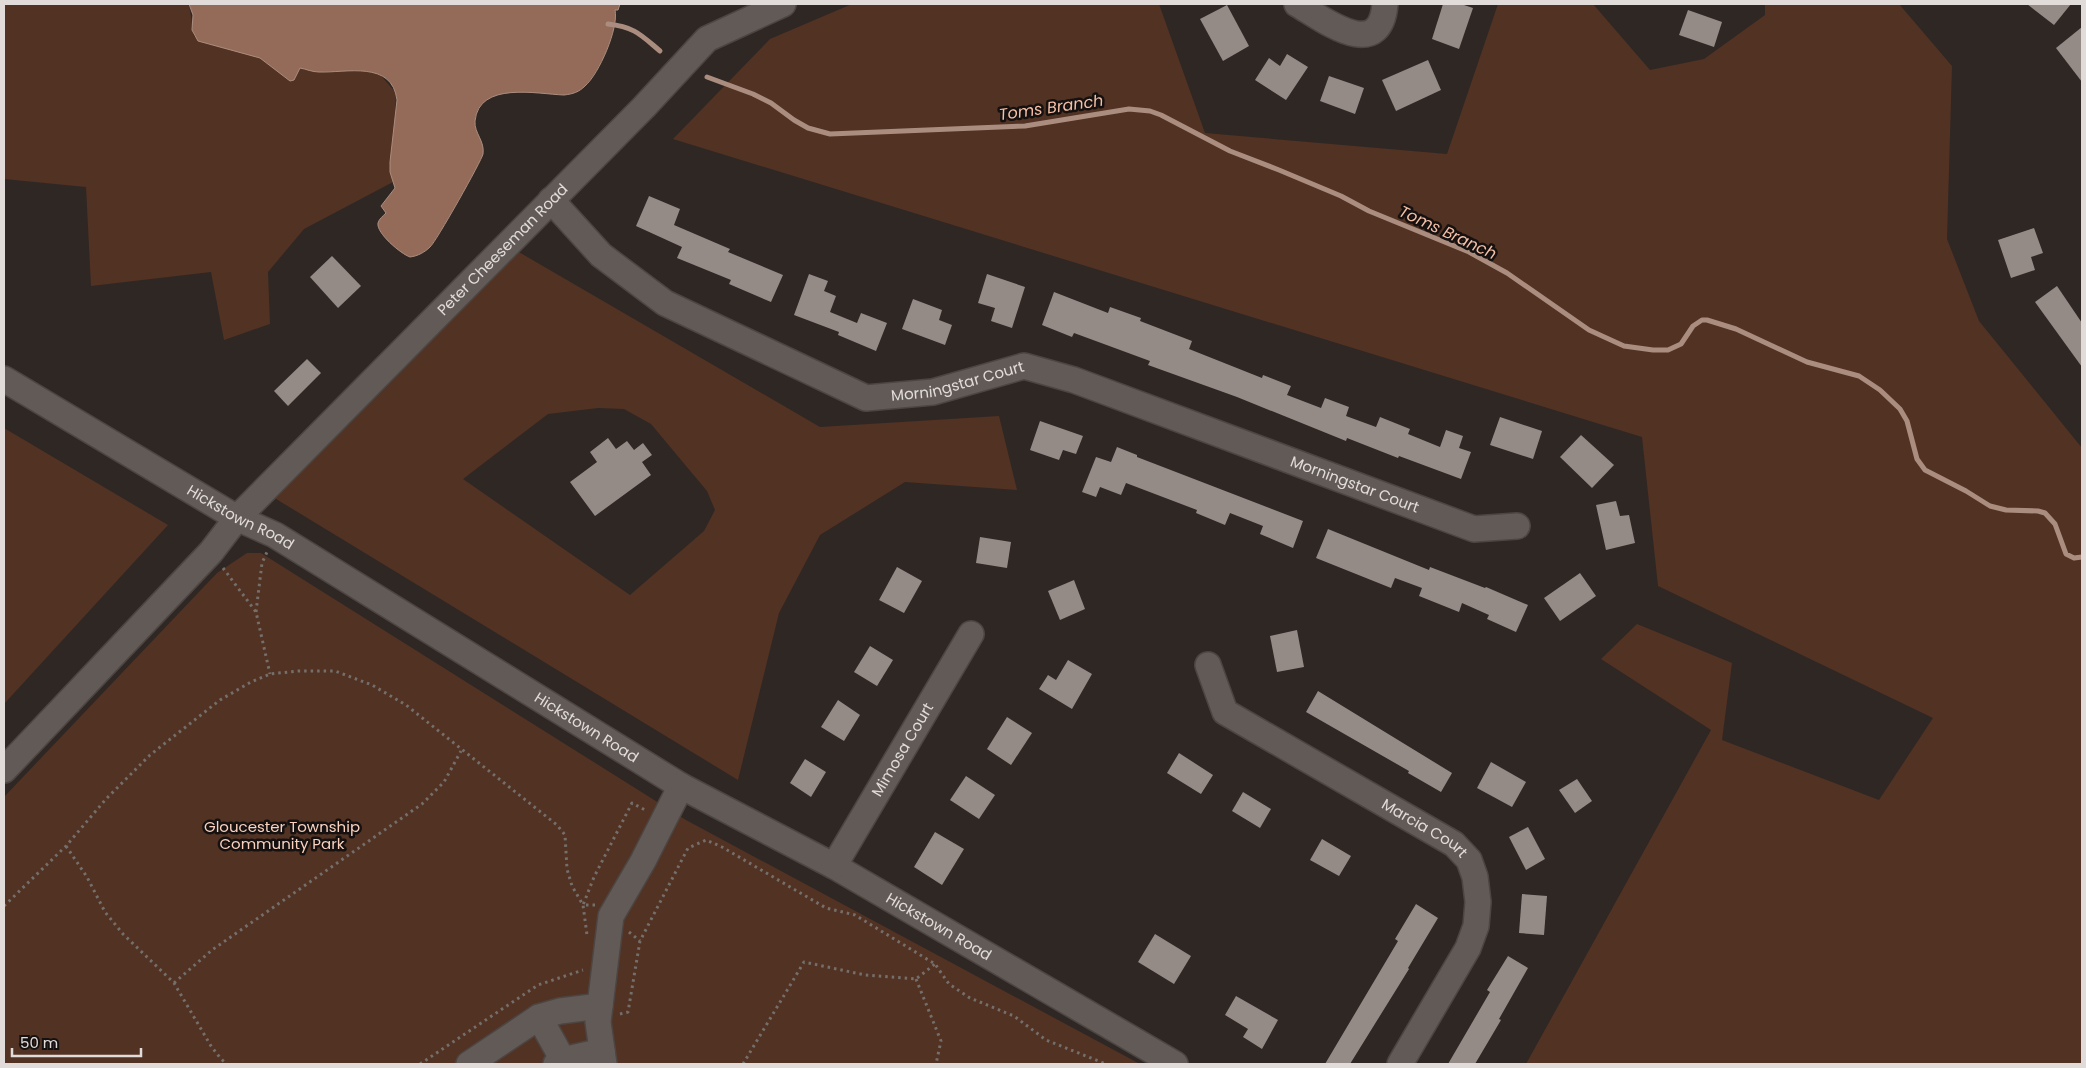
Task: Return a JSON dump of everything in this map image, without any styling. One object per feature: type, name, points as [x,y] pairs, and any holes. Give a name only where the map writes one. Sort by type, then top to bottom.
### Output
[{"type":"street","name":"Peter Cheeseman Road","points":[[4,770],[211,552],[237,518],[644,107],[707,39],[783,4]]},
{"type":"street","points":[[1297,4],[1344,32],[1360,35],[1367,34],[1379,26],[1385,4]]},
{"type":"street","name":"Morningstar Court","points":[[551,200],[601,255],[665,303],[866,398],[932,392],[1024,366],[1074,380],[1474,529],[1517,526]]},
{"type":"street","name":"Hickstown Road","points":[[4,379],[237,518],[274,535],[681,786],[834,866],[1175,1064]]},
{"type":"street","name":"Mimosa Court","points":[[834,866],[971,634]]},
{"type":"street","name":"Marcia Court","points":[[1208,665],[1225,712],[1454,844],[1469,860],[1475,877],[1478,902],[1476,926],[1468,948],[1400,1064]]},
{"type":"street","points":[[539,1017],[560,1062],[604,1058],[594,1012],[611,916],[643,861],[681,786]]},
{"type":"street","points":[[469,1064],[539,1017],[560,1011],[594,1012]]},
{"type":"path","points":[[270,674],[256,612],[262,563],[274,535]]},
{"type":"path","points":[[211,552],[256,612]]},
{"type":"path","points":[[4,906],[66,846],[106,799],[163,744],[220,700],[251,682],[270,674],[298,671],[335,671],[372,685],[406,705],[461,751],[481,764],[558,825],[565,835],[567,869],[572,886],[583,905],[587,942]]},
{"type":"path","points":[[174,983],[212,950],[422,804],[444,782],[461,751]]},
{"type":"path","points":[[420,1064],[538,986],[586,970],[586,988],[594,1012],[613,1015],[628,1012],[640,942],[688,848],[706,840],[722,847],[826,908],[855,915],[935,964],[949,984],[970,998],[1014,1016],[1046,1040],[1106,1064]]},
{"type":"path","points":[[66,846],[88,876],[106,912],[122,934],[174,983],[220,1060],[227,1064]]},
{"type":"path","points":[[743,1064],[804,962],[865,976],[916,979],[935,964]]},
{"type":"path","points":[[916,979],[941,1041],[936,1064]]},
{"type":"green space","points":[[4,4],[189,4],[194,36],[370,63],[396,93],[393,182],[304,229],[268,272],[270,324],[224,340],[211,272],[91,286],[86,187],[4,179]]},
{"type":"green space","points":[[852,4],[1159,4],[1205,133],[1447,154],[1498,4],[1593,4],[1650,70],[1704,59],[1765,15],[1765,4],[1899,4],[1952,66],[1947,239],[1979,321],[2082,448],[2082,1064],[1526,1064],[1711,730],[1601,659],[1637,624],[1732,663],[1722,740],[1879,800],[1933,718],[1658,586],[1642,437],[673,139],[770,39]]},
{"type":"green space","points":[[505,244],[820,427],[999,416],[1017,490],[905,482],[820,535],[779,613],[738,780],[263,491]],"holes":[[[598,408],[624,409],[651,424],[707,491],[715,510],[704,531],[630,595],[463,479],[548,414]]]},
{"type":"green space","points":[[4,428],[168,525],[4,704]]},
{"type":"green space","name":"Gloucester Township Community Park","points":[[247,553],[261,553],[686,820],[1140,1064],[4,1064],[4,797],[217,573]]},
{"type":"shaded area","points":[[189,4],[620,4],[618,10],[615,10],[614,28],[602,61],[590,80],[580,90],[564,95],[525,92],[498,95],[487,100],[479,108],[475,125],[483,149],[481,160],[434,242],[424,252],[410,257],[390,243],[378,227],[378,223],[386,213],[381,206],[395,188],[390,172],[390,162],[397,100],[393,87],[387,79],[366,71],[316,72],[300,68],[294,80],[290,81],[260,58],[198,41],[192,30],[193,15]]},
{"type":"building","points":[[1443,4],[1461,4],[1473,8],[1459,49],[1432,39]]},
{"type":"building","points":[[2027,4],[2071,4],[2054,25]]},
{"type":"building","points":[[1227,5],[1249,46],[1223,61],[1200,19]]},
{"type":"building","points":[[1688,10],[1722,22],[1714,47],[1679,35]]},
{"type":"building","points":[[2082,27],[2082,82],[2056,48]]},
{"type":"building","points":[[1287,54],[1308,67],[1286,100],[1255,80],[1269,58],[1280,66]]},
{"type":"building","points":[[1428,60],[1441,90],[1396,111],[1382,80]]},
{"type":"building","points":[[1329,76],[1364,88],[1355,114],[1320,101]]},
{"type":"building","points":[[649,196],[680,209],[674,225],[730,249],[728,252],[783,275],[771,302],[729,284],[731,280],[677,258],[682,247],[636,226]]},
{"type":"building","points":[[2034,228],[2043,253],[2031,257],[2035,270],[2011,278],[1998,240]]},
{"type":"building","points":[[332,256],[361,286],[338,308],[310,277]]},
{"type":"building","points":[[809,274],[828,281],[824,291],[836,296],[830,312],[857,323],[861,313],[887,323],[876,351],[838,335],[839,332],[794,315]]},
{"type":"building","points":[[987,274],[1025,287],[1012,328],[991,321],[995,308],[978,303]]},
{"type":"building","points":[[2057,286],[2082,323],[2082,367],[2035,302]]},
{"type":"building","points":[[1054,292],[1108,313],[1110,307],[1141,318],[1140,321],[1192,341],[1189,349],[1262,378],[1263,375],[1291,386],[1287,395],[1321,408],[1325,398],[1349,407],[1346,416],[1376,427],[1380,417],[1410,429],[1408,434],[1440,447],[1446,430],[1463,436],[1459,448],[1471,452],[1461,479],[1399,456],[1398,458],[1347,438],[1346,441],[1237,397],[1148,365],[1150,361],[1074,333],[1072,337],[1042,325]]},
{"type":"building","points":[[913,299],[942,310],[939,320],[952,325],[945,345],[902,329]]},
{"type":"building","points":[[307,359],[321,373],[288,406],[274,391]]},
{"type":"building","points":[[1500,417],[1542,431],[1533,459],[1490,445]]},
{"type":"building","points":[[1040,421],[1083,436],[1076,454],[1063,450],[1059,460],[1030,450]]},
{"type":"building","points":[[1581,435],[1614,465],[1592,488],[1560,457]]},
{"type":"building","points":[[608,438],[616,449],[627,441],[634,450],[643,443],[652,455],[642,462],[651,475],[595,516],[570,482],[597,462],[590,452]]},
{"type":"building","points":[[1117,447],[1137,455],[1137,457],[1303,521],[1293,548],[1260,534],[1263,526],[1230,513],[1225,525],[1196,513],[1197,510],[1126,483],[1121,495],[1100,487],[1096,497],[1082,492],[1096,457],[1111,462]]},
{"type":"building","points":[[1616,501],[1620,516],[1629,515],[1635,543],[1606,550],[1596,505]]},
{"type":"building","points":[[1328,529],[1429,570],[1430,567],[1486,587],[1528,605],[1516,632],[1487,619],[1489,615],[1462,603],[1459,612],[1419,596],[1422,588],[1395,578],[1391,588],[1316,558]]},
{"type":"building","points":[[980,537],[1011,542],[1007,568],[976,563]]},
{"type":"building","points":[[897,567],[922,581],[904,613],[879,600]]},
{"type":"building","points":[[1580,573],[1596,596],[1560,621],[1544,598]]},
{"type":"building","points":[[1074,580],[1085,609],[1060,620],[1048,591]]},
{"type":"building","points":[[1297,630],[1304,667],[1277,672],[1270,636]]},
{"type":"building","points":[[870,646],[893,660],[877,686],[854,672]]},
{"type":"building","points":[[1068,660],[1092,674],[1072,709],[1039,689],[1048,675],[1056,680]]},
{"type":"building","points":[[1318,691],[1452,773],[1441,792],[1408,773],[1409,771],[1306,712]]},
{"type":"building","points":[[838,700],[860,715],[844,741],[821,727]]},
{"type":"building","points":[[1007,717],[1032,733],[1011,765],[987,749]]},
{"type":"building","points":[[1179,753],[1213,775],[1201,794],[1167,773]]},
{"type":"building","points":[[805,759],[826,772],[811,797],[790,783]]},
{"type":"building","points":[[1491,762],[1526,782],[1512,807],[1477,788]]},
{"type":"building","points":[[966,776],[995,795],[979,819],[950,800]]},
{"type":"building","points":[[1577,779],[1592,801],[1575,813],[1559,790]]},
{"type":"building","points":[[1243,792],[1271,809],[1260,828],[1232,811]]},
{"type":"building","points":[[1528,827],[1545,859],[1526,870],[1509,837]]},
{"type":"building","points":[[935,832],[964,849],[942,885],[914,867]]},
{"type":"building","points":[[1322,839],[1351,856],[1339,876],[1310,860]]},
{"type":"building","points":[[1522,894],[1547,896],[1544,935],[1519,933]]},
{"type":"building","points":[[1416,904],[1438,918],[1409,969],[1350,1064],[1325,1064],[1398,941],[1395,939]]},
{"type":"building","points":[[1155,934],[1191,956],[1174,984],[1138,962]]},
{"type":"building","points":[[1508,956],[1528,968],[1499,1019],[1501,1020],[1475,1064],[1448,1064],[1490,992],[1487,990]]},
{"type":"building","points":[[1236,996],[1278,1020],[1262,1049],[1243,1037],[1248,1029],[1225,1015]]},
{"type":"waterway","name":"Toms Branch","points":[[608,24],[631,30],[642,36],[660,51]]},
{"type":"waterway","name":"Toms Branch","points":[[707,77],[753,94],[771,103],[808,128],[830,134],[1025,126],[1129,109],[1150,111],[1230,151],[1341,196],[1369,211],[1469,252],[1507,273],[1589,330],[1624,346],[1668,350],[1681,344],[1693,326],[1702,320],[1707,320],[1736,329],[1807,362],[1859,376],[1880,390],[1900,409],[1907,421],[1917,459],[1925,470],[1990,506],[2006,510],[2045,513],[2055,524],[2066,554],[2074,558],[2082,557]]}]
